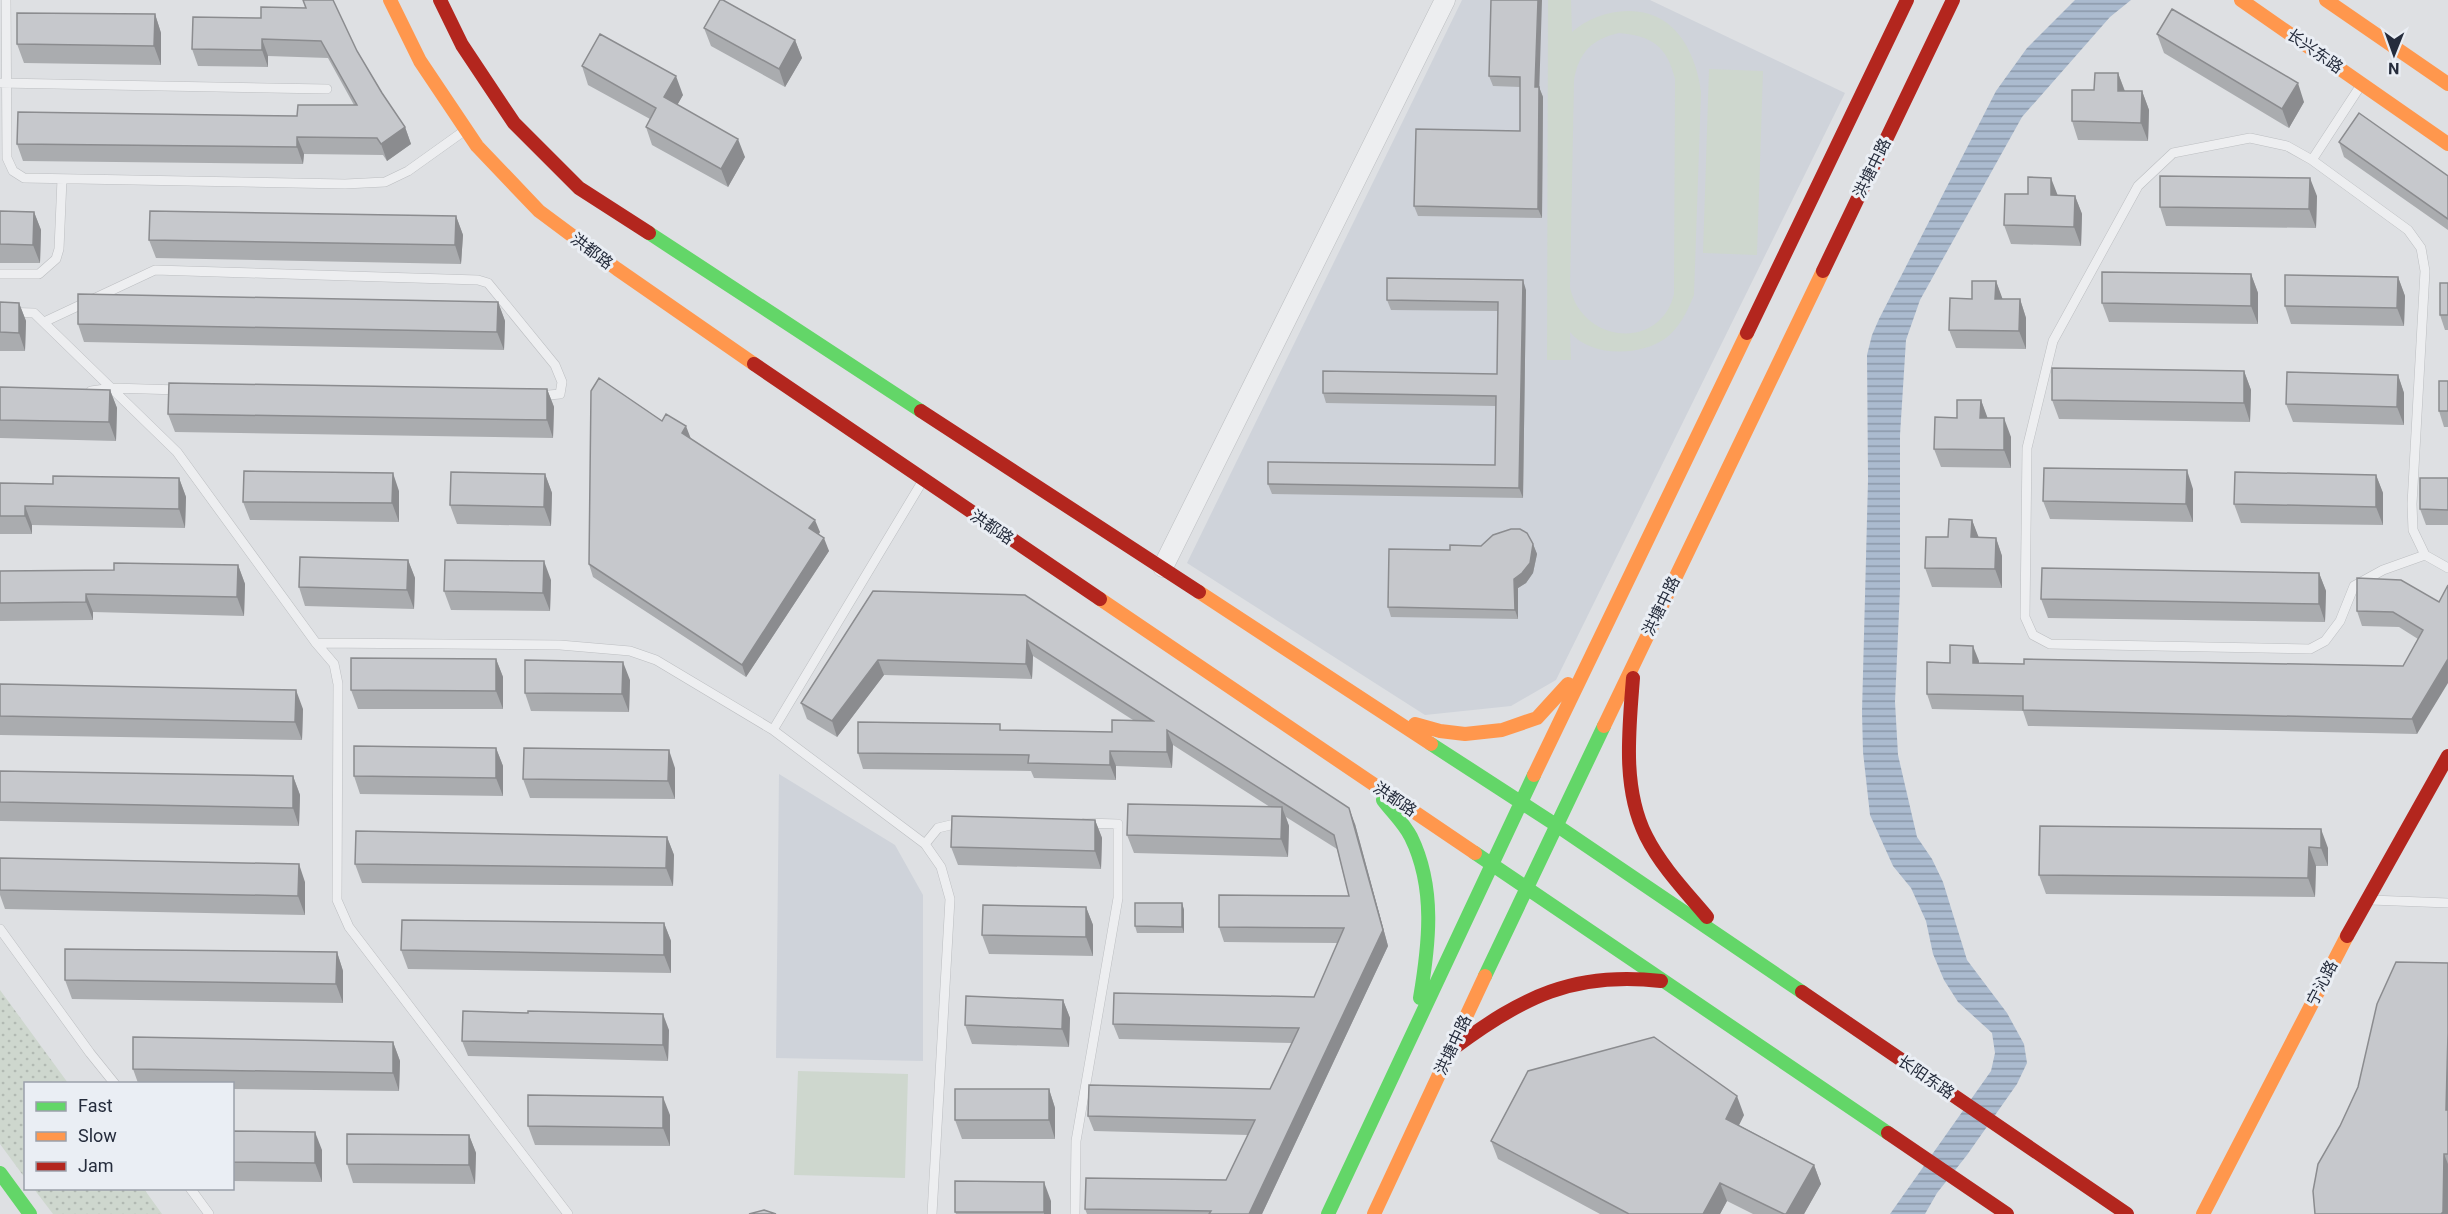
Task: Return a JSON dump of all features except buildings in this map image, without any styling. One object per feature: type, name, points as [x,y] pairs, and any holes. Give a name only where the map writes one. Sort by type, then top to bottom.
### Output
[{"type":"main road","name":"洪都路","points":[[390,0],[420,61],[477,146],[539,211],[617,269],[923,480],[1665,982]]},
{"type":"main road","points":[[440,0],[462,45],[514,123],[579,188],[1521,801],[1724,939]]},
{"type":"main road","points":[[1328,1214],[1521,801],[1907,0]]},
{"type":"main road","name":"洪塘中路","points":[[1374,1214],[1556,825],[1953,0]]},
{"type":"main road","name":"长兴东路","points":[[2241,0],[2448,144]]},
{"type":"main road","points":[[2326,0],[2448,84]]},
{"type":"main road","points":[[1389,715],[1457,734],[1482,734],[1506,729],[1536,718],[1556,700],[1594,650]]},
{"type":"main road","points":[[1634,664],[1630,776],[1638,816],[1657,854],[1724,939]]},
{"type":"main road","name":"宁沁路","points":[[2203,1214],[2366,900],[2448,756]]},
{"type":"main road","points":[[1370,782],[1411,837],[1424,870],[1429,901],[1428,942],[1415,1029]]},
{"type":"main road","name":"长阳东路","points":[[1724,939],[2127,1214]]},
{"type":"main road","points":[[1449,1052],[1489,1020],[1535,996],[1566,984],[1602,977],[1641,978],[1665,982],[2007,1214]]},
{"type":"main road","points":[[0,1173],[30,1214]]},
{"type":"street","points":[[1163,567],[1445,0]]},
{"type":"lane","points":[[6,0],[3,83],[7,158],[14,171],[24,178],[345,184],[385,182],[408,171],[466,129]]},
{"type":"lane","points":[[3,83],[327,89]]},
{"type":"lane","points":[[2312,159],[2361,84]]},
{"type":"lane","points":[[2425,555],[2383,570],[2354,586],[2340,621],[2325,641],[2310,649],[2050,644],[2033,635],[2025,617],[2027,448],[2053,341],[2138,186],[2173,153],[2250,138],[2287,146],[2312,159],[2408,230],[2421,248],[2425,271],[2412,504],[2413,531],[2425,555],[2448,568]]},
{"type":"lane","points":[[0,274],[39,274],[56,259],[59,249],[62,179]]},
{"type":"lane","points":[[44,322],[155,270],[478,280],[488,283],[555,365],[562,382],[560,394],[530,396]]},
{"type":"lane","points":[[0,312],[34,313],[177,452],[316,643],[334,664],[338,684],[337,900],[349,927],[568,1214]]},
{"type":"lane","points":[[77,393],[112,388],[183,390]]},
{"type":"lane","points":[[773,730],[923,480]]},
{"type":"lane","points":[[316,643],[560,645],[630,651],[656,660],[773,730],[925,844],[941,867],[950,898],[932,1214]]},
{"type":"lane","points":[[925,844],[938,828],[957,822],[969,822]]},
{"type":"lane","points":[[1072,823],[1118,824],[1118,898],[1076,1141],[1075,1214]]},
{"type":"lane","points":[[2366,900],[2448,903]]},
{"type":"lane","points":[[0,929],[90,1053],[115,1082]]},
{"type":"lane","points":[[191,1190],[209,1214]]},
{"type":"shaded area","points":[[1462,0],[1650,0],[1845,93],[1556,680],[1511,706],[1425,715],[1187,563]]},
{"type":"shaded area","points":[[1548,0],[1571,0],[1572,32],[1605,14],[1631,11],[1656,16],[1667,23],[1686,45],[1691,54],[1701,92],[1694,295],[1679,324],[1666,338],[1655,344],[1643,349],[1616,352],[1590,346],[1570,332],[1571,360],[1547,360]],"holes":[[[1619,33],[1649,40],[1662,51],[1668,58],[1675,79],[1674,294],[1666,313],[1653,325],[1638,332],[1621,333],[1604,329],[1589,320],[1577,306],[1570,287],[1574,80],[1583,54],[1594,43]]]},
{"type":"shaded area","points":[[1709,69],[1763,71],[1757,255],[1703,253]]},
{"type":"shaded area","points":[[779,774],[895,845],[923,895],[923,1061],[776,1058]]},
{"type":"shaded area","points":[[0,990],[67,1082],[24,1082],[24,1177],[0,1144]]},
{"type":"shaded area","points":[[798,1071],[908,1074],[905,1178],[794,1175]]},
{"type":"shaded area","points":[[35,1190],[145,1190],[162,1214],[53,1214]]},
{"type":"water","points":[[2075,0],[2131,0],[2110,17],[2022,117],[1920,300],[1906,340],[1900,435],[1900,589],[1895,702],[1898,755],[1917,837],[1932,859],[1943,882],[1967,960],[2007,1013],[2024,1044],[2027,1063],[2017,1084],[1937,1193],[1925,1214],[1890,1214],[1991,1071],[1995,1053],[1992,1033],[1958,1002],[1944,980],[1933,954],[1926,921],[1911,888],[1893,866],[1870,815],[1863,752],[1862,712],[1868,480],[1867,355],[1879,319],[1996,91],[2027,48]]},
{"type":"traffic: fast","points":[[649,233],[921,411]]},
{"type":"traffic: fast","points":[[1485,976],[1604,726]]},
{"type":"traffic: fast","points":[[1431,744],[1556,825],[1802,992]]},
{"type":"traffic: fast","points":[[1328,1214],[1534,775]]},
{"type":"traffic: fast","points":[[1383,800],[1411,837],[1424,876],[1428,937],[1420,998]]},
{"type":"traffic: fast","points":[[1475,853],[1888,1133]]},
{"type":"traffic: fast","points":[[0,1173],[30,1214]]},
{"type":"traffic: slow","points":[[390,0],[420,61],[477,146],[539,211],[617,269],[754,364]]},
{"type":"traffic: slow","points":[[2241,0],[2448,144]]},
{"type":"traffic: slow","points":[[2326,0],[2448,84]]},
{"type":"traffic: slow","points":[[1604,726],[1823,271]]},
{"type":"traffic: slow","points":[[1534,775],[1747,333]]},
{"type":"traffic: slow","points":[[1199,592],[1431,744]]},
{"type":"traffic: slow","points":[[1100,599],[1475,853]]},
{"type":"traffic: slow","points":[[1415,724],[1440,731],[1465,734],[1502,730],[1537,718],[1568,684]]},
{"type":"traffic: slow","points":[[2203,1214],[2347,936]]},
{"type":"traffic: slow","points":[[1374,1214],[1485,976]]},
{"type":"traffic: jam","points":[[440,0],[462,45],[514,123],[579,188],[649,233]]},
{"type":"traffic: jam","points":[[1747,333],[1907,0]]},
{"type":"traffic: jam","points":[[1823,271],[1953,0]]},
{"type":"traffic: jam","points":[[754,364],[1100,599]]},
{"type":"traffic: jam","points":[[921,411],[1199,592]]},
{"type":"traffic: jam","points":[[1633,678],[1629,758],[1630,779],[1638,818],[1659,858],[1707,917]]},
{"type":"traffic: jam","points":[[2347,936],[2448,756]]},
{"type":"traffic: jam","points":[[1454,1048],[1503,1015],[1550,992],[1575,984],[1602,980],[1661,981]]},
{"type":"traffic: jam","points":[[1802,992],[2127,1214]]},
{"type":"traffic: jam","points":[[1888,1133],[2007,1214]]}]
